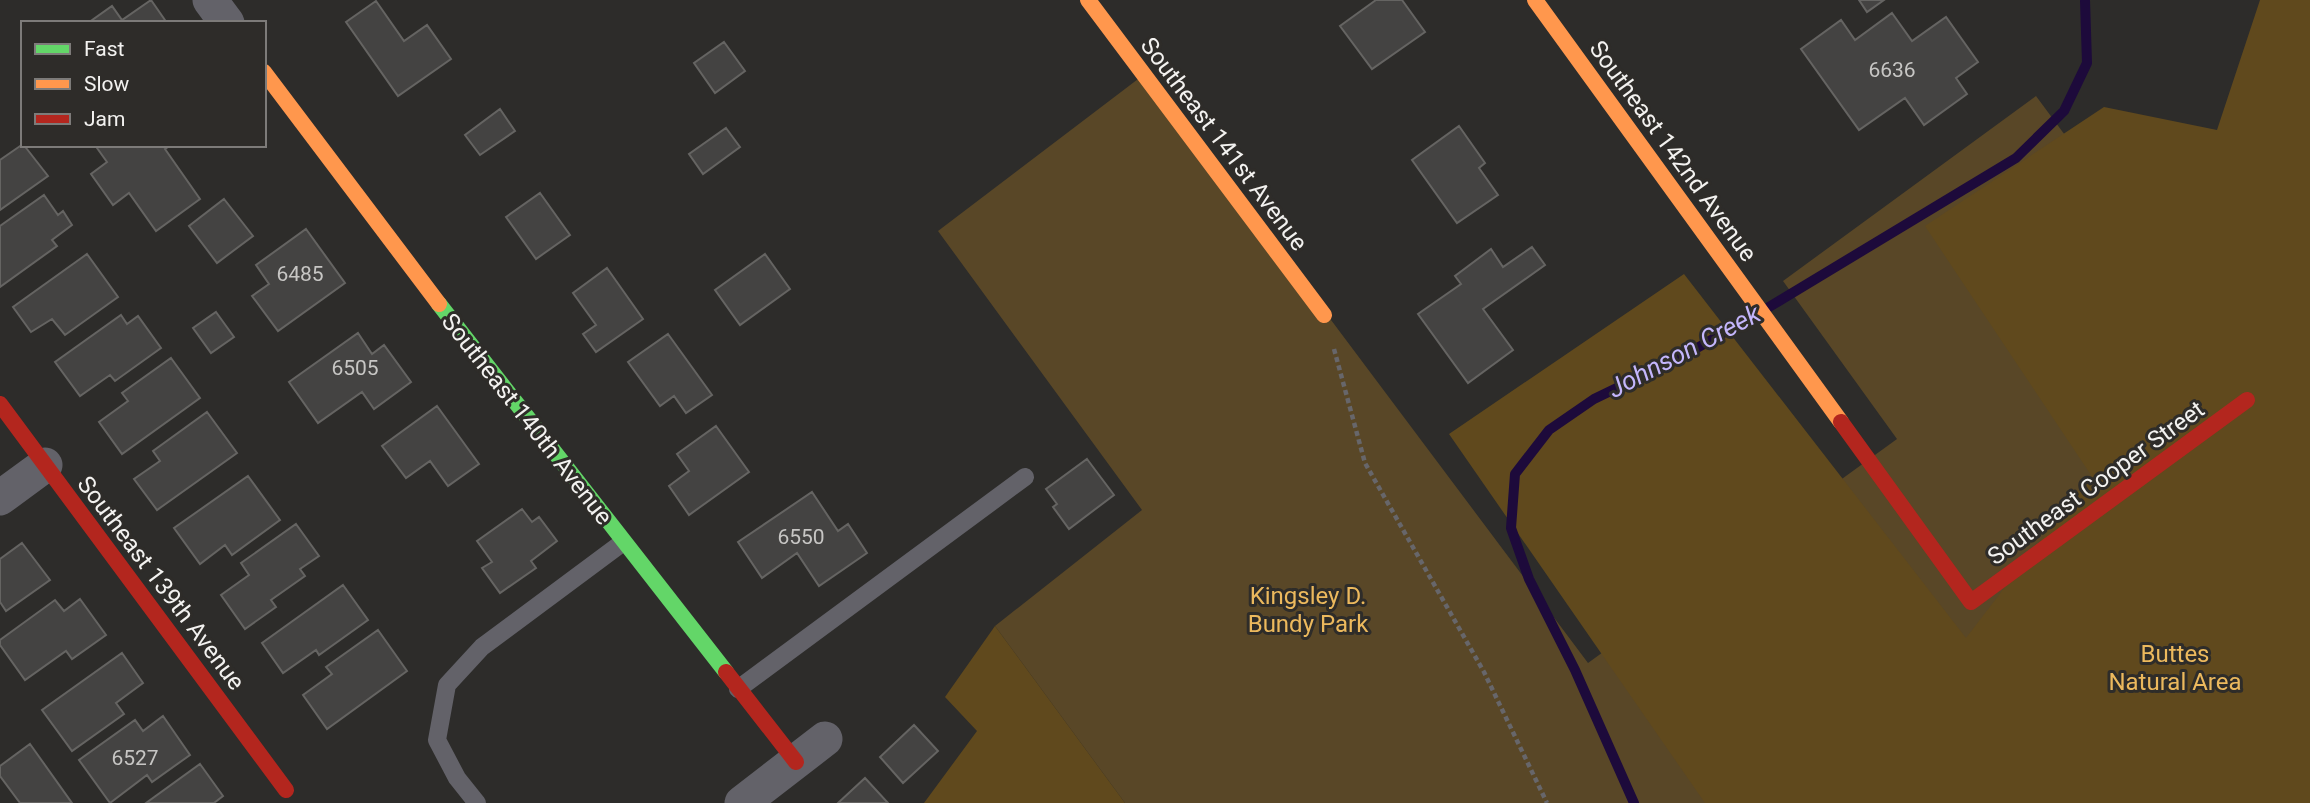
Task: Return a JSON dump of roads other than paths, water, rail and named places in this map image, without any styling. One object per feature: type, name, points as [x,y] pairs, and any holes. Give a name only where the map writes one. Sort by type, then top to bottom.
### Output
[{"type":"street","points":[[210,0],[226,21]]},
{"type":"street","name":"Southeast 141st Avenue","points":[[1088,0],[1324,315]]},
{"type":"street","name":"Southeast 142nd Avenue","points":[[1535,0],[1971,602]]},
{"type":"street","name":"Southeast 140th Avenue","points":[[266,75],[622,543],[796,762]]},
{"type":"street","name":"Southeast Cooper Street","points":[[1971,602],[2247,400]]},
{"type":"street","name":"Southeast 139th Avenue","points":[[0,404],[286,790]]},
{"type":"street","points":[[0,498],[45,465]]},
{"type":"street","points":[[742,803],[825,739]]},
{"type":"lane","points":[[738,689],[1025,477]]},
{"type":"lane","points":[[477,803],[457,778],[437,740],[447,685],[482,647],[622,543]]},
{"type":"waterway","name":"Johnson Creek","points":[[1769,307],[2016,158],[2064,111],[2087,63],[2085,0]]},
{"type":"waterway","name":"Johnson Creek","points":[[1634,803],[1575,670],[1529,579],[1511,528],[1515,474],[1549,430],[1594,399],[1683,356],[1753,316]]},
{"type":"park label","name":"Kingsley D. Bundy Park","points":[[1308,610]]},
{"type":"park label","name":"Buttes Natural Area","points":[[2175,668]]}]
